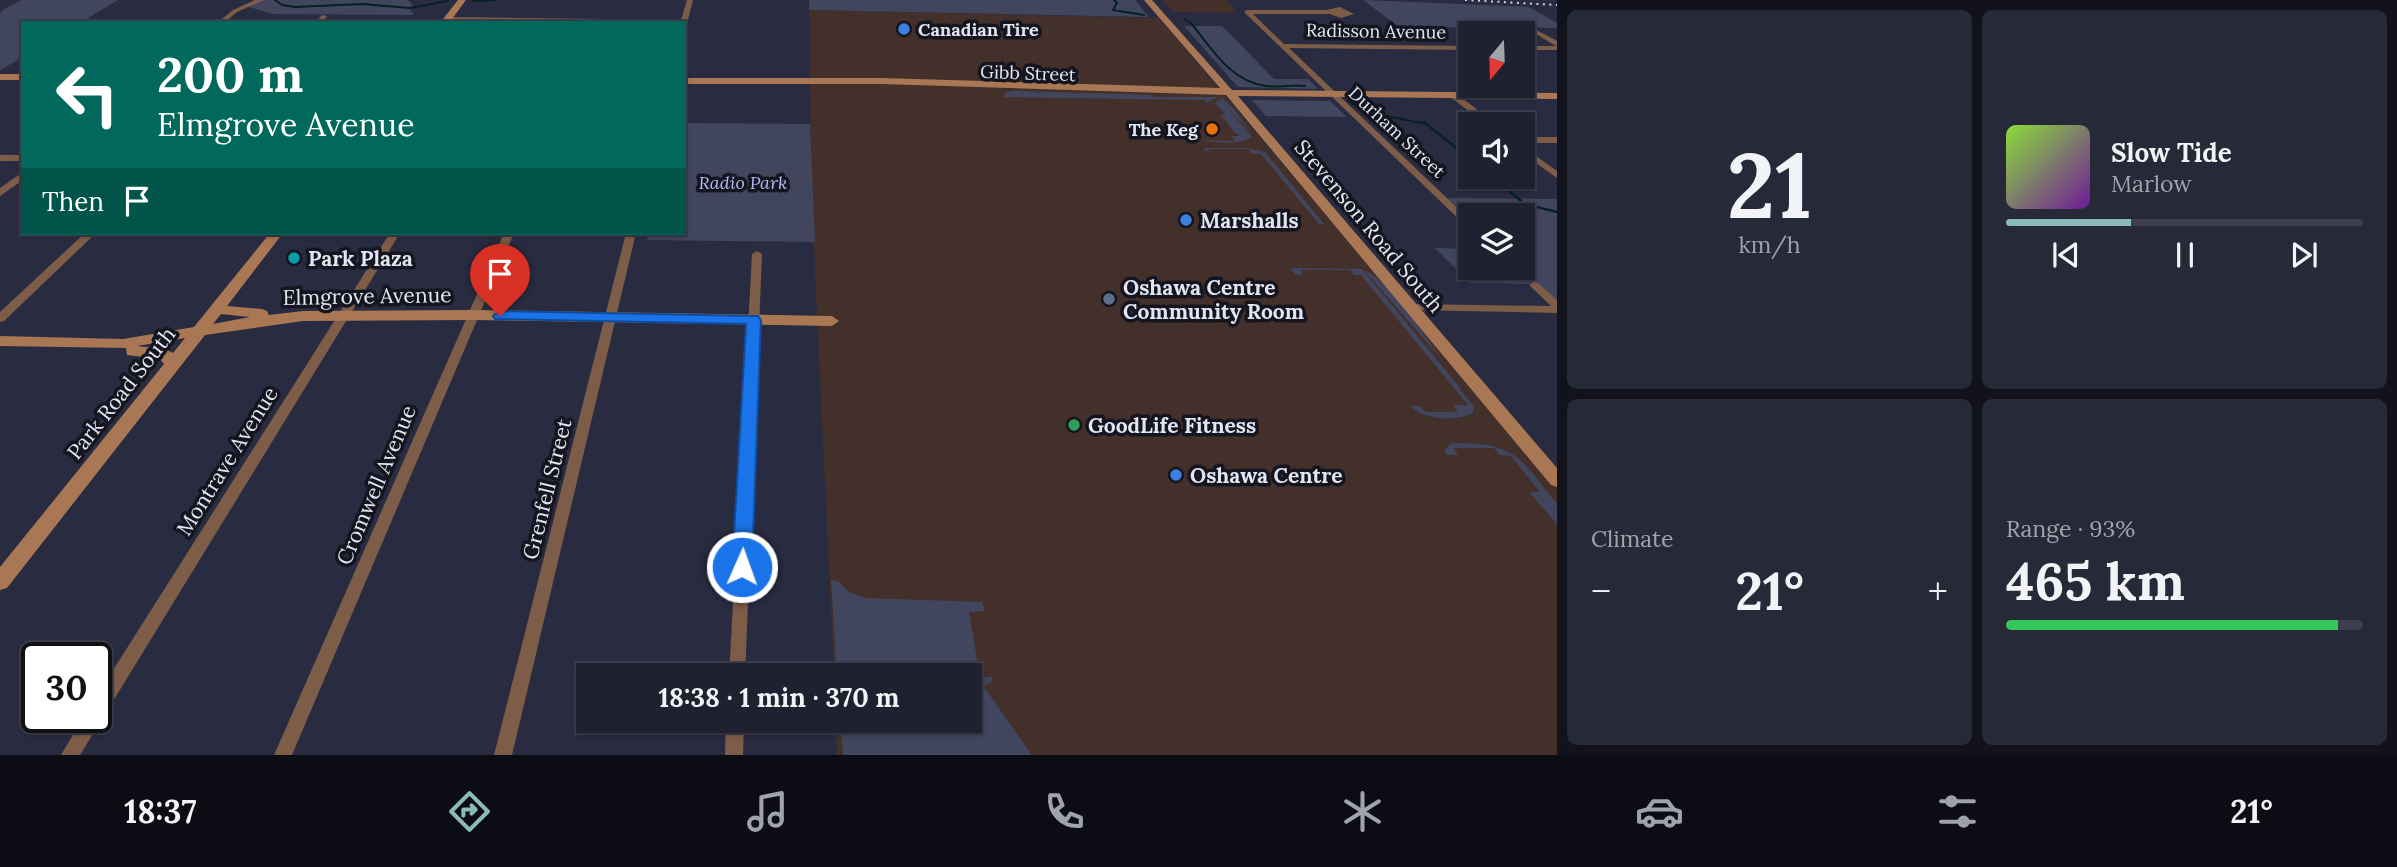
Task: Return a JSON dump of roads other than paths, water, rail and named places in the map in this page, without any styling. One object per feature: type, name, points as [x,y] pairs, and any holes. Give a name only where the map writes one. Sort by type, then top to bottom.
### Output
[{"type":"main road","points":[[445,21],[462,0]]},
{"type":"main road","name":"Stevenson Road South","points":[[1148,0],[1557,480]]},
{"type":"main road","points":[[0,77],[21,77]]},
{"type":"main road","name":"Gibb Street","points":[[686,80],[1217,95],[1330,93],[1557,96]]},
{"type":"main road","name":"Park Road South","points":[[0,582],[276,235]]},
{"type":"main road","points":[[217,309],[303,316]]},
{"type":"main road","name":"Elmgrove Avenue","points":[[106,345],[141,342],[261,320],[303,316],[473,315],[832,321]]},
{"type":"main road","points":[[0,341],[106,345],[126,350],[160,352],[168,356],[173,364]]},
{"type":"street","points":[[222,21],[235,11],[261,0]]},
{"type":"street","points":[[684,21],[690,0]]},
{"type":"street","name":"Durham Street","points":[[1330,12],[1247,12],[1458,214]]},
{"type":"street","points":[[319,21],[324,16]]},
{"type":"street","points":[[445,21],[523,21]]},
{"type":"street","points":[[1535,32],[1557,46]]},
{"type":"street","name":"Radisson Avenue","points":[[1282,46],[1458,48]]},
{"type":"street","points":[[1535,47],[1557,46]]},
{"type":"street","points":[[1452,94],[1476,112]]},
{"type":"street","points":[[1535,140],[1557,140]]},
{"type":"street","points":[[0,158],[21,158]]},
{"type":"street","points":[[1535,158],[1557,175]]},
{"type":"street","points":[[0,192],[21,176]]},
{"type":"street","points":[[0,318],[89,235]]},
{"type":"street","name":"Montrave Avenue","points":[[112,688],[394,235]]},
{"type":"street","name":"Cromwell Avenue","points":[[283,755],[508,235]]},
{"type":"street","name":"Grenfell Street","points":[[503,755],[631,235]]},
{"type":"street","points":[[738,663],[757,254]]},
{"type":"street","points":[[1534,285],[1557,308]]},
{"type":"street","points":[[1411,307],[1557,308]]},
{"type":"street","points":[[69,755],[83,733]]},
{"type":"street","points":[[734,755],[735,733]]},
{"type":"waterway","points":[[275,0],[282,5],[295,7],[362,4],[410,8],[448,1]]},
{"type":"waterway","points":[[473,1],[495,0]]},
{"type":"waterway","points":[[1114,0],[1117,3],[1113,10],[1144,15]]},
{"type":"waterway","points":[[1184,19],[1191,23],[1214,53],[1242,78],[1266,86],[1305,86]]},
{"type":"waterway","points":[[1348,101],[1368,112],[1426,124]]},
{"type":"waterway","points":[[1424,122],[1458,149]]},
{"type":"waterway","points":[[1506,189],[1525,204],[1557,212]]},
{"type":"railway","points":[[1465,0],[1557,5]]},
{"type":"place","name":"Canadian Tire","points":[[904,29]]},
{"type":"place","name":"The Keg","points":[[1212,129]]},
{"type":"place","name":"Marshalls","points":[[1186,220]]},
{"type":"place","name":"Park Plaza","points":[[294,258]]},
{"type":"place","name":"Oshawa Centre Community Room","points":[[1109,299]]},
{"type":"place","name":"GoodLife Fitness","points":[[1074,425]]},
{"type":"place","name":"Oshawa Centre","points":[[1176,475]]},
{"type":"park label","name":"Radio Park","points":[[743,182]]}]
